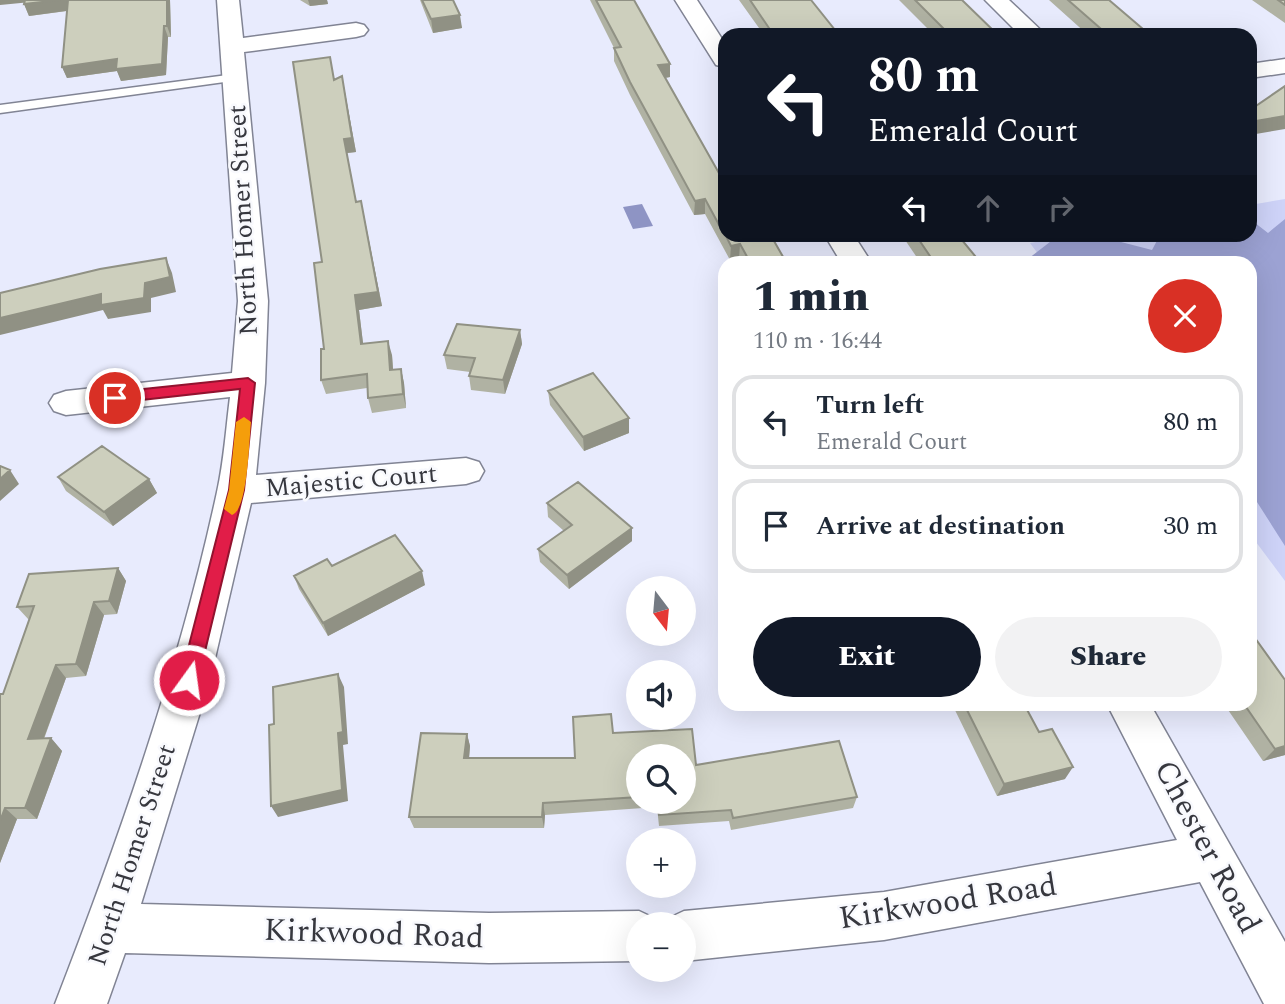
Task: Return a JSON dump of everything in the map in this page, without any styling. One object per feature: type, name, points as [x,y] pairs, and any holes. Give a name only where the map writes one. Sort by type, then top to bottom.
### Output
[{"type":"street","name":"North Homer Street","points":[[81,1004],[109,928],[189,680],[236,490],[248,383],[253,301],[228,0]]},
{"type":"street","points":[[686,0],[718,51]]},
{"type":"street","points":[[996,0],[1026,28]]},
{"type":"street","points":[[233,62],[356,30]]},
{"type":"street","points":[[1257,70],[1285,66]]},
{"type":"street","points":[[66,404],[248,383]]},
{"type":"street","name":"Majestic Court","points":[[236,490],[466,471]]},
{"type":"street","name":"Chester Road","points":[[1132,711],[1285,992]]},
{"type":"street","name":"Kirkwood Road","points":[[696,935],[884,916],[1211,857]]},
{"type":"street","name":"Kirkwood Road","points":[[109,928],[489,938],[626,936]]},
{"type":"lane","points":[[0,109],[233,62]]},
{"type":"shaded area","points":[[1285,199],[1285,581],[1257,543],[1257,256],[1040,256],[1030,243],[1257,242],[1257,204]]},
{"type":"shaded area","points":[[642,204],[653,226],[633,229],[623,207]]},
{"type":"shaded area","points":[[1285,219],[1285,546],[1257,502],[1257,256],[1032,256],[1050,242],[1121,242],[1152,250],[1156,242],[1257,242],[1257,224],[1268,233]]},
{"type":"building","points":[[25,0],[60,0],[24,4]]},
{"type":"building","points":[[68,0],[167,0],[162,64],[116,69],[117,59],[62,67]]},
{"type":"building","points":[[422,0],[453,0],[460,15],[431,19]]},
{"type":"building","points":[[596,0],[634,0],[670,64],[658,65],[718,171],[718,223],[705,199],[695,201],[614,48],[621,47]]},
{"type":"building","points":[[750,0],[811,0],[833,28],[769,28]]},
{"type":"building","points":[[915,0],[962,0],[991,28],[943,28]]},
{"type":"building","points":[[1068,0],[1109,0],[1142,28],[1100,28]]},
{"type":"building","points":[[330,57],[334,80],[342,76],[352,138],[344,139],[356,202],[361,201],[378,292],[355,295],[361,344],[388,341],[390,370],[401,369],[403,394],[368,398],[367,374],[321,380],[321,349],[324,349],[314,263],[322,262],[293,62]]},
{"type":"building","points":[[1285,86],[1285,116],[1257,121],[1257,105]]},
{"type":"building","points":[[729,242],[775,242],[783,256],[747,256],[740,244],[731,246]]},
{"type":"building","points":[[920,242],[964,242],[975,256],[930,256]]},
{"type":"building","points":[[166,258],[170,277],[145,283],[144,298],[101,305],[101,294],[0,318],[0,293],[100,269]]},
{"type":"building","points":[[457,324],[520,330],[503,380],[469,376],[475,358],[444,355]]},
{"type":"building","points":[[593,373],[629,418],[583,437],[548,391]]},
{"type":"building","points":[[102,446],[149,479],[104,512],[58,477]]},
{"type":"building","points":[[0,466],[10,470],[0,479]]},
{"type":"building","points":[[578,482],[632,528],[567,575],[538,549],[572,525],[547,503]]},
{"type":"building","points":[[395,535],[422,571],[323,623],[294,576],[327,559],[332,566]]},
{"type":"building","points":[[118,568],[109,601],[94,602],[76,664],[56,665],[28,739],[51,738],[25,808],[5,808],[0,821],[0,694],[3,694],[34,606],[17,607],[29,574]]},
{"type":"building","points":[[1257,641],[1285,680],[1285,746],[1275,749],[1249,711],[1257,711]]},
{"type":"building","points":[[338,674],[343,732],[338,733],[342,790],[271,806],[269,725],[274,724],[273,687]]},
{"type":"building","points":[[968,711],[1028,711],[1039,732],[1052,729],[1073,767],[1004,784]]},
{"type":"building","points":[[611,714],[613,733],[692,730],[694,744],[626,744],[626,798],[543,803],[542,817],[409,817],[421,733],[467,734],[464,758],[575,758],[573,717]]},
{"type":"building","points":[[839,741],[857,797],[733,818],[731,810],[696,812],[696,765]]},
{"type":"slow traffic","points":[[232,509],[244,422]]},
{"type":"route","points":[[115,398],[248,383],[236,490],[189,680]]}]
